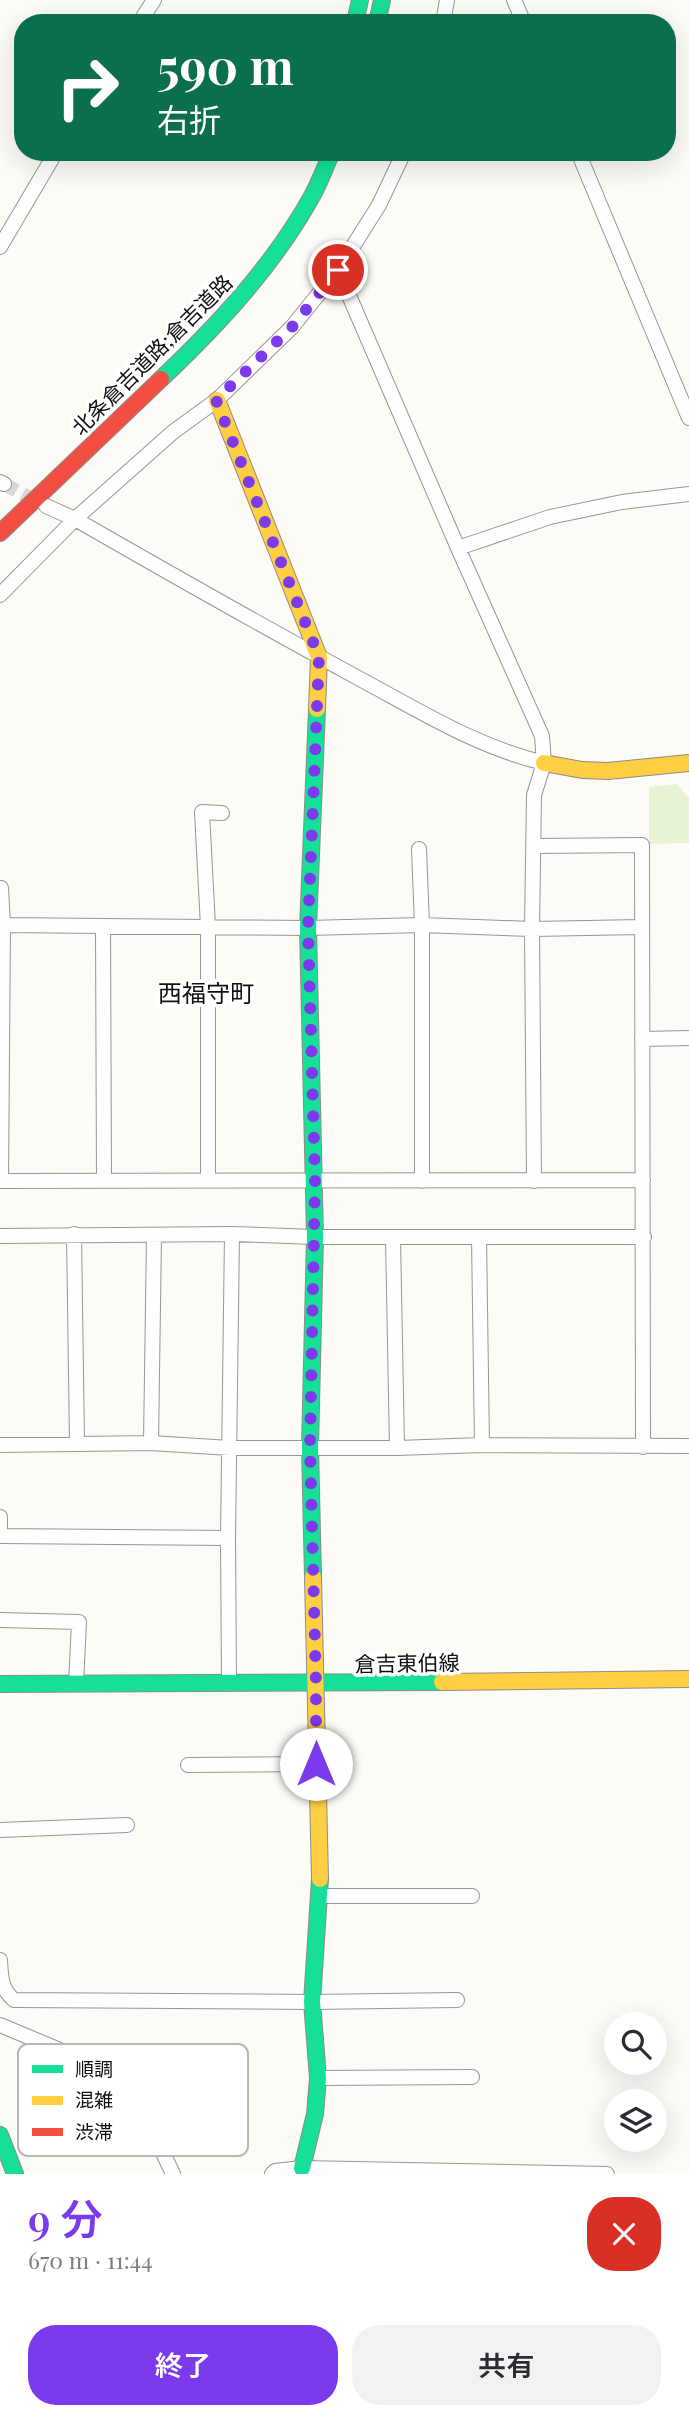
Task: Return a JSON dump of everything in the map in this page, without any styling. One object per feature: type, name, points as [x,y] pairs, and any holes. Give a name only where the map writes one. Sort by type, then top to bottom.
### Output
[{"type":"main road","name":"北条倉吉道路;倉吉道路","points":[[0,533],[189,352],[243,294],[286,237],[312,195],[328,161]]},
{"type":"main road","points":[[216,400],[319,657],[308,928],[315,1180],[310,1447],[320,1896],[312,2002],[318,2078],[315,2114],[302,2168]]},
{"type":"main road","points":[[0,512],[38,475]]},
{"type":"main road","points":[[544,763],[582,770],[608,771],[689,763]]},
{"type":"main road","name":"倉吉東伯線","points":[[0,1684],[316,1684],[689,1679]]},
{"type":"main road","points":[[0,2135],[15,2174]]},
{"type":"street","points":[[0,247],[51,161]]},
{"type":"street","points":[[0,595],[75,519],[173,432],[216,400],[292,327],[338,270],[379,205],[400,161]]},
{"type":"street","points":[[582,161],[689,418]]},
{"type":"street","points":[[338,270],[542,736],[544,763],[534,796],[534,1181]]},
{"type":"street","points":[[458,548],[550,517],[622,502],[689,494]]},
{"type":"street","points":[[47,506],[466,736],[499,750],[544,763]]},
{"type":"street","points":[[208,1180],[208,927],[202,812],[222,813]]},
{"type":"street","points":[[535,846],[642,845],[643,1447]]},
{"type":"street","points":[[419,849],[422,925],[422,1181]]},
{"type":"street","points":[[1,888],[1,1181],[643,1180]]},
{"type":"street","points":[[3,925],[308,928],[422,925],[532,929],[641,927]]},
{"type":"street","points":[[103,926],[104,1181]]},
{"type":"street","points":[[642,1039],[689,1038]]},
{"type":"street","points":[[74,1234],[77,1443]]},
{"type":"street","points":[[0,1236],[232,1234],[315,1237],[644,1237]]},
{"type":"street","points":[[229,1684],[232,1234]]},
{"type":"street","points":[[151,1443],[154,1236]]},
{"type":"street","points":[[393,1237],[397,1448]]},
{"type":"street","points":[[478,1237],[482,1445]]},
{"type":"street","points":[[0,1445],[151,1443],[230,1448],[689,1446]]},
{"type":"street","points":[[0,1517],[0,1536],[228,1538]]},
{"type":"street","points":[[0,1620],[79,1622],[76,1684]]},
{"type":"street","points":[[188,1765],[316,1764]]},
{"type":"street","points":[[0,1830],[127,1825]]},
{"type":"street","points":[[320,1896],[472,1896]]},
{"type":"street","points":[[0,1960],[5,1993],[14,2000],[457,2000]]},
{"type":"street","points":[[0,2025],[45,2044]]},
{"type":"street","points":[[318,2078],[472,2077]]},
{"type":"street","points":[[164,2156],[173,2174]]},
{"type":"street","points":[[272,2174],[275,2171],[302,2168],[607,2174]]},
{"type":"green space","points":[[677,784],[689,798],[689,843],[649,844],[649,787]]},
{"type":"tunnel","points":[[4,484],[36,501]]},
{"type":"traffic: fast","points":[[357,14],[360,0]]},
{"type":"traffic: fast","points":[[379,14],[382,0]]},
{"type":"traffic: fast","points":[[161,379],[224,316],[263,270],[312,196],[328,161]]},
{"type":"traffic: fast","points":[[313,1577],[310,1447],[315,1237],[308,928],[317,709]]},
{"type":"traffic: fast","points":[[0,1684],[442,1682]]},
{"type":"traffic: fast","points":[[302,2168],[315,2114],[318,2078],[312,2002],[320,1879]]},
{"type":"traffic: fast","points":[[0,2135],[15,2174]]},
{"type":"traffic: slow","points":[[217,400],[319,657],[317,709]]},
{"type":"traffic: slow","points":[[544,763],[582,770],[608,771],[689,763]]},
{"type":"traffic: slow","points":[[313,1577],[320,1879]]},
{"type":"traffic: slow","points":[[442,1682],[689,1679]]},
{"type":"traffic: jam","points":[[0,533],[161,379]]},
{"type":"district","name":"西福守町","points":[[206,992]]},
{"type":"route","points":[[316,1764],[310,1447],[315,1180],[308,928],[319,657],[216,400],[292,327],[338,270]]}]
